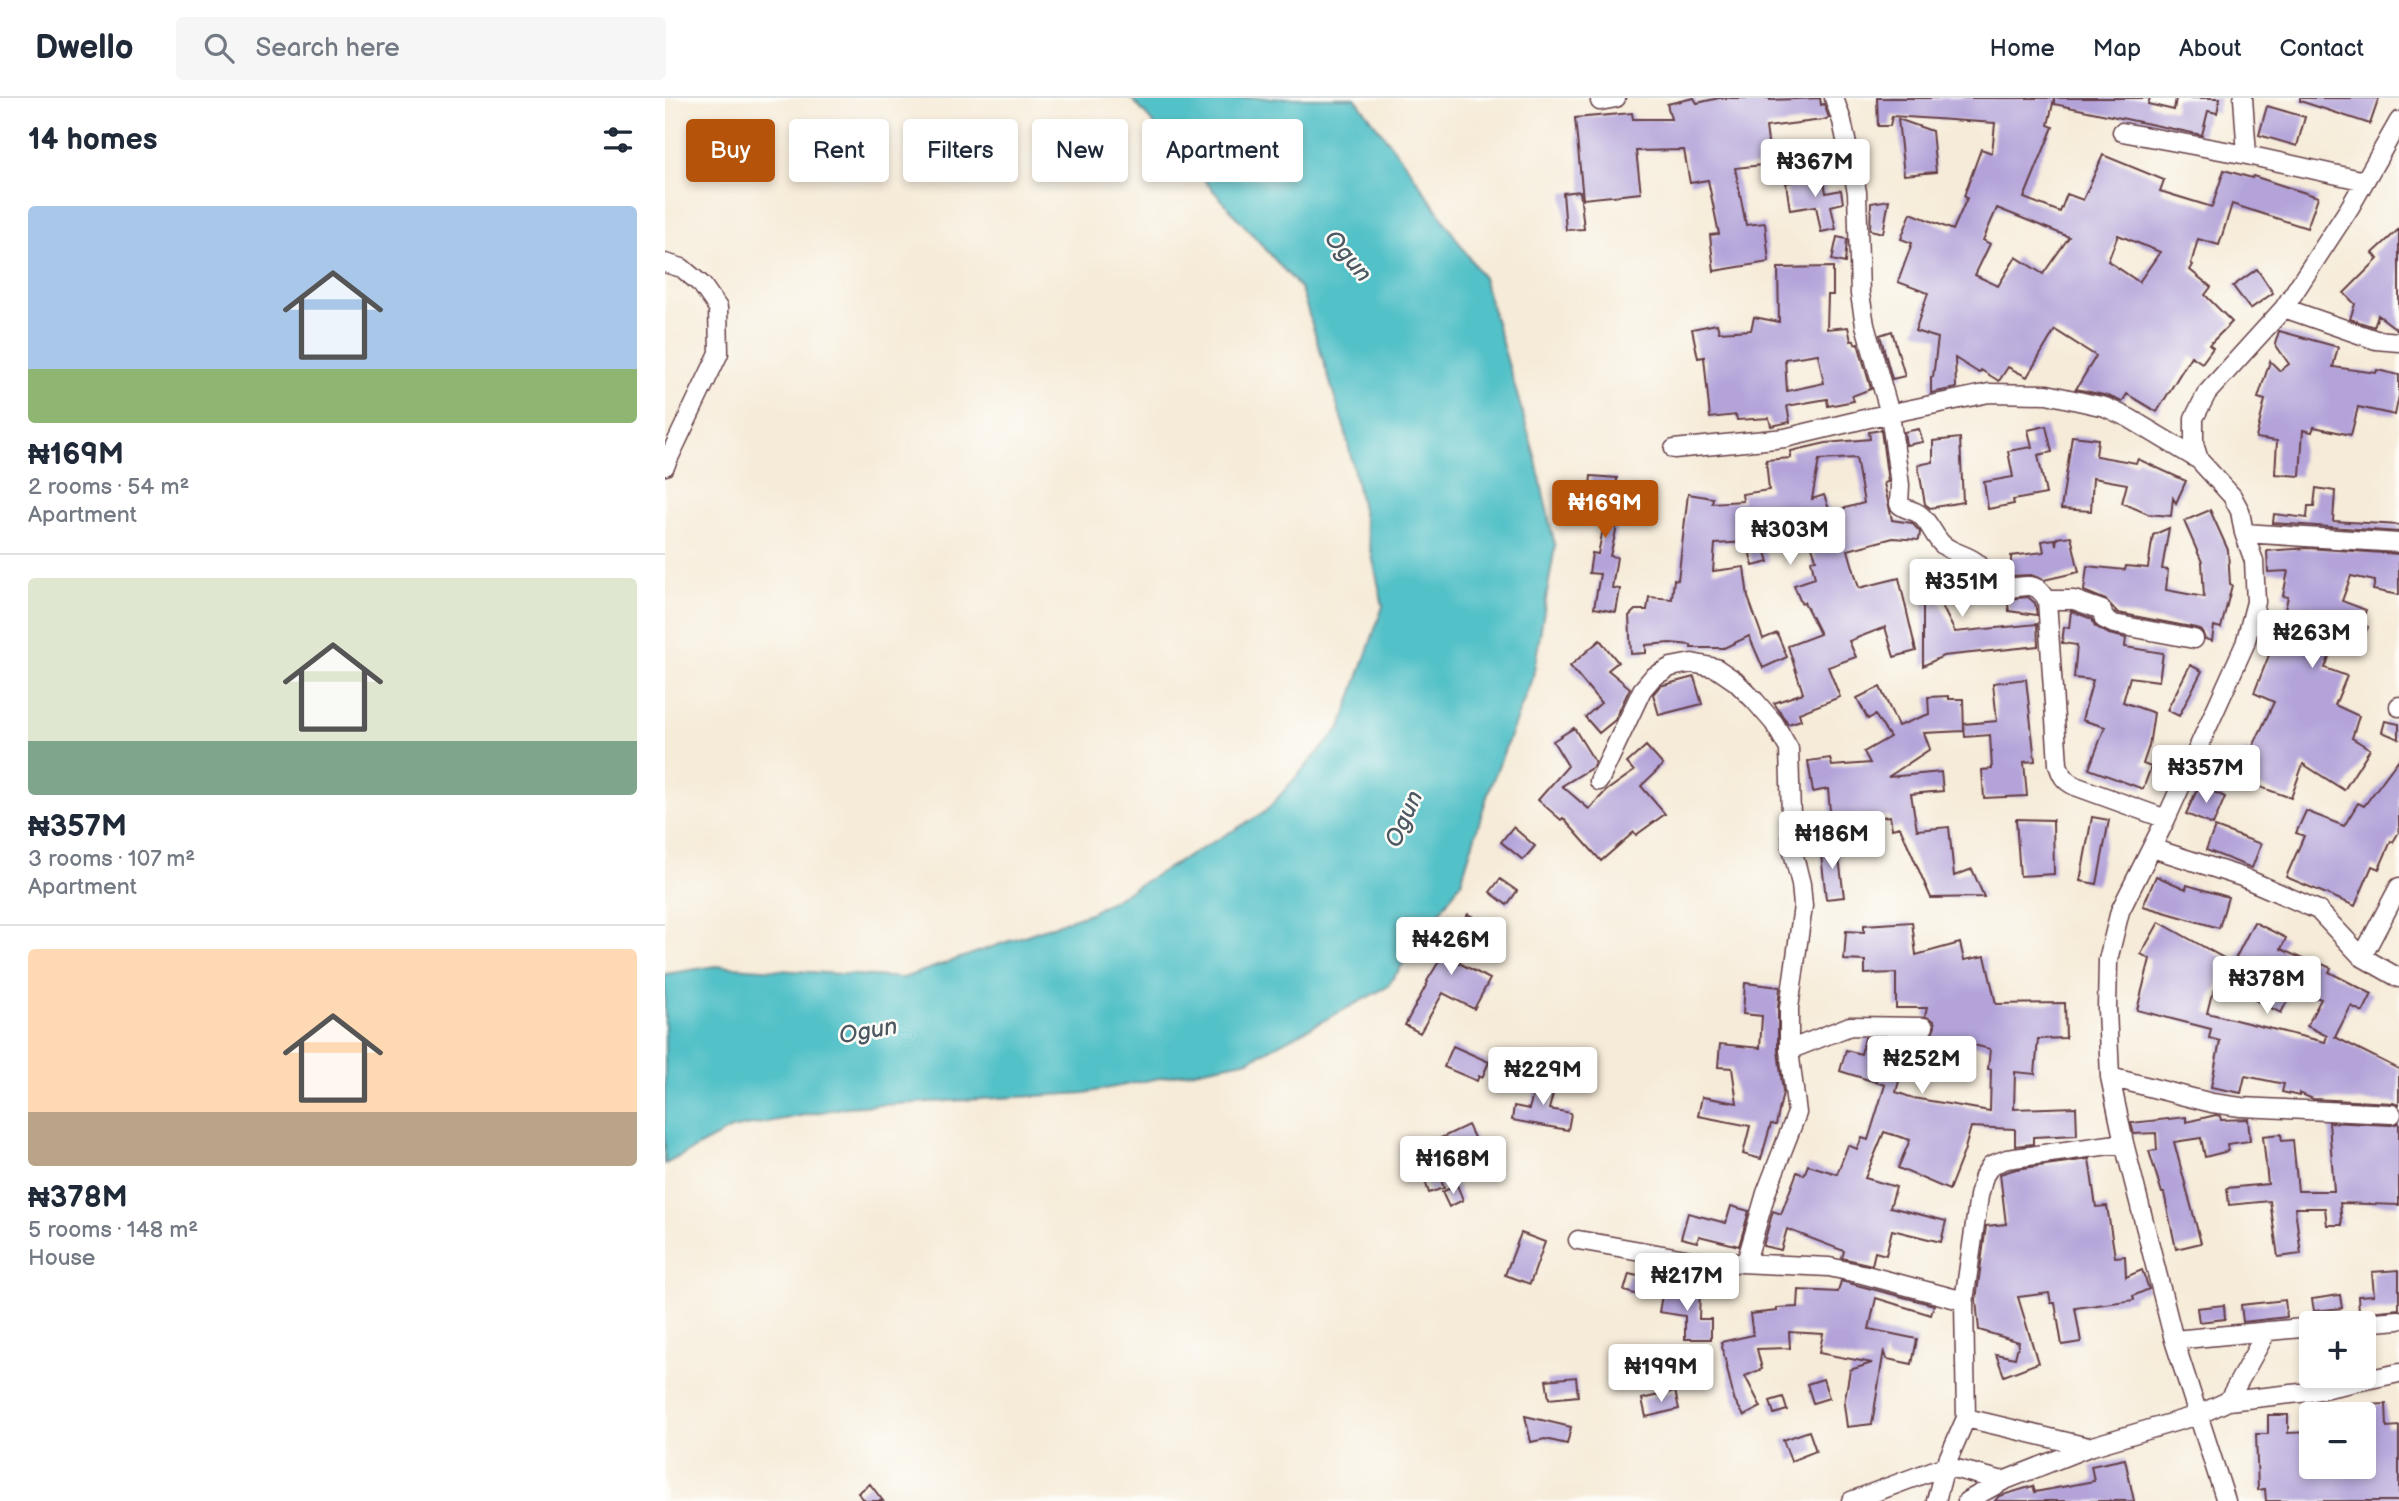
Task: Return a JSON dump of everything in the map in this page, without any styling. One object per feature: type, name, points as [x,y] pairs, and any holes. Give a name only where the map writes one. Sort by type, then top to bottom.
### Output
[{"type":"street","points":[[1834,98],[1842,121],[1857,192],[1860,295],[1865,325],[1890,414],[1900,485],[1899,504],[1922,516],[1938,540],[1952,551],[1978,564],[1993,583],[2009,587],[2034,586],[2041,589],[2047,600],[2058,764],[2061,774],[2074,786],[2166,819]]},
{"type":"street","points":[[2243,98],[2247,155]]},
{"type":"street","points":[[2199,460],[2193,431],[2198,406],[2284,308],[2365,181],[2399,121]]},
{"type":"street","points":[[2122,132],[2247,155],[2365,181]]},
{"type":"street","points":[[665,263],[682,268],[702,285],[718,308],[719,342],[719,353],[665,466]]},
{"type":"street","points":[[2284,308],[2376,340],[2399,342]]},
{"type":"street","points":[[1674,449],[1785,438],[1989,393],[2047,394],[2105,407],[2129,418],[2199,460],[2232,496],[2240,511],[2254,561],[2256,602],[2245,644],[2166,819],[2120,911],[2108,960],[2107,1009],[2110,1077],[2124,1143],[2174,1340],[2226,1501]]},
{"type":"street","points":[[2244,533],[2399,543]]},
{"type":"street","points":[[2047,600],[2074,600],[2102,610],[2104,619],[2114,624],[2194,639]]},
{"type":"street","points":[[1599,781],[1642,690],[1653,677],[1671,667],[1692,663],[1716,668],[1735,681],[1774,723],[1789,750],[1792,848],[1801,884],[1803,906],[1791,995],[1789,1050],[1797,1113],[1766,1194],[1746,1262]]},
{"type":"street","points":[[2152,848],[2242,877],[2318,910],[2362,957],[2399,978]]},
{"type":"street","points":[[2362,957],[2399,887]]},
{"type":"street","points":[[1789,1050],[1850,1026],[1924,1027]]},
{"type":"street","points":[[2110,1077],[2212,1103],[2241,1107],[2392,1114]]},
{"type":"street","points":[[1936,1501],[1945,1466],[1966,1419],[1964,1301],[1979,1196],[1985,1176],[1991,1165],[2007,1159],[2124,1143]]},
{"type":"street","points":[[1578,1240],[1697,1261],[1846,1270],[1964,1301]]},
{"type":"street","points":[[2376,1322],[2399,1320]]},
{"type":"street","points":[[2174,1340],[2299,1328]]},
{"type":"street","points":[[2228,1401],[2267,1331]]},
{"type":"street","points":[[1967,1501],[2003,1481],[2088,1447],[2198,1415],[2228,1401],[2309,1392],[2399,1373]]},
{"type":"street","points":[[1966,1419],[2088,1447]]},
{"type":"street","points":[[1851,1501],[1945,1466],[2003,1481]]},
{"type":"water","name":"Ogun","points":[[1131,98],[1355,98],[1408,167],[1483,278],[1535,456],[1555,546],[1533,676],[1489,790],[1461,882],[1387,987],[1249,1060],[1085,1093],[847,1107],[731,1129],[665,1164],[665,974],[716,966],[903,978],[1090,913],[1265,812],[1341,727],[1383,606],[1345,430],[1301,289],[1206,182],[1303,182],[1303,119],[1150,119]]},
{"type":"building","points":[[1694,98],[1697,103],[1719,98],[1820,98],[1821,105],[1824,104],[1829,118],[1766,127],[1771,164],[1735,168],[1746,225],[1765,223],[1769,262],[1714,271],[1710,235],[1719,234],[1708,180],[1690,183],[1684,150],[1636,151],[1641,193],[1583,199],[1575,118],[1632,113],[1633,119],[1671,119],[1667,104]]},
{"type":"building","points":[[1877,98],[2150,98],[2148,104],[2174,110],[2176,98],[2220,98],[2217,113],[2208,111],[2202,135],[2054,104],[2054,99],[2048,125],[2053,127],[2024,198],[2060,212],[2067,194],[2083,200],[2103,155],[2164,180],[2160,191],[2212,207],[2224,170],[2252,178],[2253,176],[2318,197],[2307,228],[2232,204],[2219,245],[2198,239],[2190,270],[2211,287],[2205,295],[2232,322],[2209,345],[2213,348],[2202,363],[2191,356],[2157,412],[2127,394],[2122,402],[2076,389],[2096,356],[2055,330],[2027,377],[2008,367],[1999,381],[1981,370],[1979,373],[1955,358],[1956,388],[1931,393],[1938,338],[1915,331],[1928,293],[1898,282],[1912,243],[1901,239],[1911,213],[1953,230],[1967,198],[1964,196],[1981,149],[1992,153],[1995,123],[1892,116],[1890,126],[1878,126]],"holes":[[[1997,208],[2069,237],[2043,274],[2016,257],[1998,286],[1975,275],[1990,244],[1983,240]],[[2118,235],[2160,252],[2139,282],[2108,261]]]},
{"type":"building","points":[[2300,98],[2379,98],[2370,124],[2300,101]]},
{"type":"building","points":[[2267,106],[2305,117],[2297,146],[2259,135]]},
{"type":"building","points":[[1898,119],[1932,131],[1936,172],[1904,175]]},
{"type":"building","points":[[1823,175],[1826,193],[1841,190],[1843,203],[1831,206],[1836,229],[1821,232],[1816,206],[1790,210],[1786,183]]},
{"type":"building","points":[[1580,191],[1584,229],[1566,230],[1563,193]]},
{"type":"building","points":[[1889,200],[1883,233],[1870,230],[1871,203]]},
{"type":"building","points":[[2399,229],[2399,331],[2378,315],[2374,327],[2350,319],[2355,304],[2344,293],[2378,259],[2373,253]]},
{"type":"building","points":[[1837,237],[1847,239],[1845,263],[1832,260]]},
{"type":"building","points":[[1833,267],[1833,295],[1828,295],[1827,329],[1848,327],[1851,341],[1858,343],[1871,389],[1852,396],[1854,401],[1828,406],[1827,399],[1787,406],[1790,422],[1771,426],[1769,418],[1737,420],[1736,415],[1710,418],[1704,357],[1698,358],[1692,329],[1717,324],[1719,332],[1751,330],[1754,317],[1779,322],[1778,268]],"holes":[[[1818,354],[1824,383],[1787,391],[1785,359]]]},
{"type":"building","points":[[2257,269],[2273,293],[2250,309],[2233,286]]},
{"type":"building","points":[[1892,331],[1905,376],[1892,379],[1880,335]]},
{"type":"building","points":[[2279,331],[2338,347],[2333,367],[2376,373],[2377,370],[2399,375],[2395,415],[2358,407],[2351,435],[2314,427],[2312,432],[2303,430],[2300,476],[2275,474],[2277,441],[2256,438],[2265,400],[2258,398],[2270,361],[2280,371],[2289,364],[2275,344]]},
{"type":"building","points":[[2046,426],[2052,452],[2038,455],[2046,494],[2013,500],[2014,504],[1988,509],[1984,482],[2013,477],[2008,451],[2032,447],[2028,430]]},
{"type":"building","points":[[1919,429],[1923,442],[1906,445],[1904,432]]},
{"type":"building","points":[[1881,430],[1888,482],[1884,483],[1892,520],[1912,523],[1920,532],[1919,540],[1893,538],[1848,550],[1859,588],[1899,578],[1916,651],[1894,657],[1885,627],[1849,641],[1856,657],[1828,667],[1840,697],[1799,713],[1801,720],[1788,724],[1774,703],[1803,693],[1788,646],[1820,634],[1804,602],[1801,603],[1794,585],[1815,578],[1811,560],[1816,559],[1801,513],[1775,514],[1775,518],[1768,519],[1773,535],[1762,538],[1769,562],[1753,566],[1747,542],[1715,544],[1713,571],[1744,567],[1748,597],[1763,639],[1777,633],[1787,657],[1763,668],[1749,636],[1724,648],[1691,648],[1691,645],[1670,643],[1646,645],[1646,653],[1631,654],[1629,616],[1635,610],[1647,610],[1649,597],[1672,599],[1674,579],[1678,580],[1688,494],[1713,498],[1712,503],[1743,501],[1742,494],[1769,490],[1766,460],[1791,458],[1791,451],[1826,443],[1870,439],[1869,432]],"holes":[[[1856,458],[1864,503],[1830,512],[1824,495],[1812,499],[1819,460]]]},
{"type":"building","points":[[2072,436],[2098,439],[2096,456],[2136,463],[2138,459],[2186,481],[2176,503],[2173,498],[2171,516],[2148,514],[2122,503],[2127,484],[2093,478],[2091,511],[2061,509]]},
{"type":"building","points":[[1960,438],[1963,502],[1930,508],[1925,504],[1918,465],[1933,462],[1933,441]]},
{"type":"building","points":[[1591,476],[1617,478],[1616,531],[1610,556],[1617,557],[1612,588],[1620,589],[1616,612],[1594,608],[1600,574],[1589,573],[1592,553],[1598,554],[1605,519],[1587,517]]},
{"type":"building","points":[[2316,488],[2335,491],[2333,521],[2399,525],[2399,532],[2273,523],[2274,514],[2307,518],[2308,506],[2314,506]]},
{"type":"building","points":[[2210,510],[2228,550],[2232,585],[2221,628],[2214,626],[2212,641],[2205,639],[2202,631],[2196,628],[2118,613],[2106,600],[2084,591],[2087,566],[2125,570],[2126,566],[2148,568],[2153,535],[2169,528],[2162,569],[2168,570],[2166,590],[2204,597],[2202,562],[2184,521]]},
{"type":"building","points":[[2071,536],[2079,572],[2044,580],[2031,575],[2001,574],[2000,566],[2011,566],[2011,556],[2044,552],[2042,541],[2055,539],[2056,545],[2057,538]]},
{"type":"building","points":[[2307,548],[2399,554],[2399,595],[2373,590],[2375,581],[2351,576],[2342,601],[2366,610],[2361,624],[2368,627],[2357,653],[2334,643],[2325,668],[2347,676],[2335,705],[2359,716],[2352,738],[2370,749],[2344,790],[2303,764],[2291,798],[2249,783],[2246,791],[2231,786],[2244,750],[2250,753],[2274,702],[2254,693],[2279,635],[2288,597],[2283,596],[2288,571],[2268,572],[2267,551]]},
{"type":"building","points":[[1923,566],[1961,567],[1971,572],[1976,580],[1970,604],[1938,598],[1955,632],[2037,624],[2038,646],[1943,656],[1923,666]]},
{"type":"building","points":[[2028,597],[2035,603],[2037,615],[2009,611],[2007,599]]},
{"type":"building","points":[[2071,611],[2092,619],[2095,626],[2109,634],[2126,638],[2125,647],[2163,653],[2159,681],[2130,677],[2123,702],[2154,713],[2143,764],[2151,767],[2143,789],[2089,769],[2105,727],[2082,720],[2093,680],[2074,678],[2077,645],[2062,643],[2064,627],[2069,628]]},
{"type":"building","points":[[1600,640],[1618,662],[1608,670],[1630,688],[1615,720],[1599,733],[1585,717],[1601,703],[1570,666]]},
{"type":"building","points":[[2190,665],[2202,671],[2179,716],[2167,710]]},
{"type":"building","points":[[1694,677],[1702,704],[1659,715],[1653,694],[1660,686]]},
{"type":"building","points":[[2026,679],[2035,761],[2024,762],[2027,796],[1984,798],[1982,770],[1992,769],[1990,735],[1965,737],[1964,724],[1997,721],[1993,683]]},
{"type":"building","points":[[1880,687],[1898,726],[1929,714],[1928,697],[1949,696],[1949,699],[1963,699],[1964,731],[1924,733],[1930,749],[1888,777],[1941,772],[1943,791],[1911,794],[1917,830],[1949,827],[1954,876],[1972,869],[1984,897],[1931,898],[1900,827],[1892,829],[1890,816],[1831,822],[1828,789],[1813,792],[1808,761],[1830,758],[1832,766],[1870,763],[1864,752],[1890,737],[1875,715],[1868,719],[1857,698]]},
{"type":"building","points":[[2385,721],[2399,724],[2399,739],[2382,732]]},
{"type":"building","points":[[1574,728],[1595,762],[1593,767],[1562,786],[1589,809],[1606,791],[1634,771],[1627,763],[1646,746],[1663,765],[1641,786],[1665,814],[1636,835],[1634,832],[1601,861],[1563,818],[1561,820],[1538,800],[1568,766],[1553,741]]},
{"type":"building","points":[[2399,759],[2399,832],[2393,842],[2391,841],[2379,869],[2372,866],[2355,906],[2286,877],[2304,836],[2296,833],[2306,811],[2344,826],[2358,803],[2364,806]]},
{"type":"building","points":[[2199,785],[2225,797],[2213,825],[2186,814]]},
{"type":"building","points":[[2092,817],[2109,820],[2097,884],[2080,881]]},
{"type":"building","points":[[2016,819],[2053,820],[2054,874],[2020,876]]},
{"type":"building","points":[[1513,827],[1535,846],[1523,860],[1501,842]]},
{"type":"building","points":[[2215,827],[2261,844],[2252,868],[2206,850]]},
{"type":"building","points":[[1837,843],[1844,897],[1826,899],[1820,845]]},
{"type":"building","points":[[2156,876],[2186,889],[2187,885],[2228,897],[2219,928],[2143,906]]},
{"type":"building","points":[[1500,879],[1517,891],[1507,905],[1490,892]]},
{"type":"building","points":[[1468,914],[1484,923],[1459,963],[1490,979],[1474,1009],[1443,993],[1420,1033],[1405,1025],[1427,981]]},
{"type":"building","points":[[1912,922],[1916,955],[1960,943],[1964,960],[1985,956],[1996,1004],[2065,1003],[2066,1038],[2038,1039],[2035,1074],[2015,1072],[2014,1109],[2076,1107],[2077,1135],[2033,1137],[2033,1144],[2015,1146],[2015,1129],[1971,1127],[1949,1190],[1898,1168],[1910,1140],[1884,1132],[1865,1178],[1896,1187],[1890,1207],[1946,1221],[1941,1242],[1892,1230],[1886,1255],[1875,1252],[1872,1265],[1842,1258],[1844,1251],[1787,1229],[1781,1250],[1763,1246],[1773,1211],[1781,1214],[1797,1172],[1804,1175],[1808,1165],[1837,1174],[1848,1145],[1857,1149],[1862,1138],[1868,1140],[1885,1085],[1840,1071],[1846,1050],[1861,1054],[1865,1038],[1916,1039],[1911,1060],[1905,1059],[1896,1092],[1913,1098],[1990,1111],[1990,1049],[1930,1037],[1935,1026],[1934,1021],[1925,1016],[1927,1008],[1896,1008],[1896,973],[1865,974],[1865,961],[1844,960],[1846,931],[1864,932],[1864,925]]},
{"type":"building","points":[[2159,922],[2233,963],[2254,922],[2286,938],[2281,949],[2311,963],[2313,960],[2331,968],[2329,972],[2372,994],[2363,1012],[2351,1006],[2335,1037],[2399,1069],[2399,1105],[2313,1099],[2299,1093],[2299,1096],[2282,1092],[2284,1084],[2245,1076],[2241,1093],[2211,1087],[2220,1041],[2209,1038],[2211,1029],[2137,1010],[2150,959],[2141,954]],"holes":[[[2219,982],[2281,1013],[2294,988],[2321,999],[2307,1026],[2327,1036],[2325,1042],[2207,1013]]]},
{"type":"building","points":[[1745,983],[1780,987],[1778,1050],[1783,1092],[1776,1125],[1771,1124],[1761,1159],[1743,1154],[1750,1126],[1698,1116],[1702,1097],[1737,1103],[1732,1068],[1718,1067],[1720,1044],[1760,1048],[1762,1016],[1743,1014]]},
{"type":"building","points":[[1453,1046],[1489,1062],[1482,1078],[1479,1076],[1477,1081],[1444,1067]]},
{"type":"building","points":[[1539,1074],[1557,1079],[1549,1109],[1571,1113],[1568,1130],[1512,1120],[1514,1106],[1529,1109]]},
{"type":"building","points":[[2220,1116],[2221,1120],[2248,1119],[2250,1141],[2227,1144],[2228,1151],[2205,1157],[2201,1138],[2174,1142],[2201,1243],[2176,1249],[2164,1193],[2149,1151],[2157,1150],[2156,1133],[2134,1134],[2131,1123],[2186,1117],[2186,1122]]},
{"type":"building","points":[[2329,1122],[2391,1125],[2399,1123],[2399,1205],[2340,1203],[2342,1225],[2327,1225],[2325,1208],[2295,1208],[2301,1254],[2278,1257],[2270,1201],[2229,1205],[2227,1188],[2268,1184],[2263,1136],[2281,1134],[2282,1141],[2293,1140],[2298,1191],[2334,1191]]},
{"type":"building","points":[[1468,1125],[1477,1144],[1433,1165],[1424,1146]]},
{"type":"building","points":[[2089,1159],[2096,1207],[2107,1206],[2115,1257],[2125,1256],[2126,1277],[2142,1270],[2149,1289],[2133,1296],[2134,1300],[2075,1308],[2081,1342],[2062,1345],[2055,1303],[2051,1303],[2049,1293],[2018,1297],[2038,1363],[2004,1376],[1996,1354],[2015,1358],[2019,1342],[1979,1330],[1976,1300],[1986,1226],[2006,1224],[2000,1174],[2016,1169]]},
{"type":"building","points":[[1436,1167],[1444,1188],[1429,1193],[1422,1172]]},
{"type":"building","points":[[1457,1185],[1463,1200],[1449,1207],[1442,1192]]},
{"type":"building","points":[[1731,1206],[1749,1211],[1739,1246],[1699,1236],[1697,1242],[1681,1238],[1688,1213],[1726,1223]]},
{"type":"building","points":[[1521,1233],[1545,1242],[1530,1284],[1505,1275]]},
{"type":"building","points":[[2399,1270],[2399,1309],[2359,1311],[2358,1296],[2374,1295],[2372,1272]]},
{"type":"building","points":[[1629,1274],[1646,1278],[1642,1296],[1624,1291]]},
{"type":"building","points":[[1841,1281],[1934,1305],[1931,1315],[1876,1298],[1869,1329],[1917,1339],[1912,1364],[1887,1359],[1884,1350],[1872,1424],[1847,1427],[1844,1404],[1850,1370],[1872,1363],[1819,1353],[1823,1334],[1789,1332],[1790,1348],[1757,1349],[1762,1369],[1745,1376],[1761,1407],[1744,1416],[1734,1399],[1721,1342],[1753,1335],[1750,1314],[1798,1307],[1799,1290],[1838,1292]]},
{"type":"building","points":[[1687,1289],[1700,1290],[1699,1319],[1711,1319],[1711,1339],[1685,1339],[1685,1316],[1659,1312],[1663,1290],[1686,1294]]},
{"type":"building","points":[[2340,1295],[2342,1308],[2314,1311],[2312,1299]]},
{"type":"building","points":[[2285,1300],[2287,1317],[2243,1322],[2241,1305]]},
{"type":"building","points":[[2224,1305],[2225,1319],[2199,1322],[2197,1308]]},
{"type":"building","points":[[1576,1377],[1578,1396],[1549,1399],[1546,1380]]},
{"type":"building","points":[[1823,1379],[1829,1398],[1813,1403],[1807,1384]]},
{"type":"building","points":[[1675,1391],[1679,1409],[1646,1417],[1642,1399]]},
{"type":"building","points":[[1783,1397],[1787,1410],[1774,1414],[1770,1401]]},
{"type":"building","points":[[2376,1404],[2386,1404],[2387,1427],[2399,1426],[2399,1501],[2266,1501],[2265,1489],[2258,1490],[2256,1434],[2268,1434],[2268,1415],[2288,1415],[2288,1433],[2299,1433],[2299,1479],[2376,1479]]},
{"type":"building","points":[[1525,1416],[1571,1427],[1567,1444],[1545,1439],[1531,1442]]},
{"type":"building","points":[[1809,1431],[1816,1451],[1791,1461],[1783,1440]]},
{"type":"building","points":[[2125,1459],[2134,1501],[1995,1501],[1999,1496],[2033,1486],[2035,1492],[2094,1481],[2091,1466]]},
{"type":"building","points":[[870,1484],[883,1501],[865,1501],[858,1493]]}]
